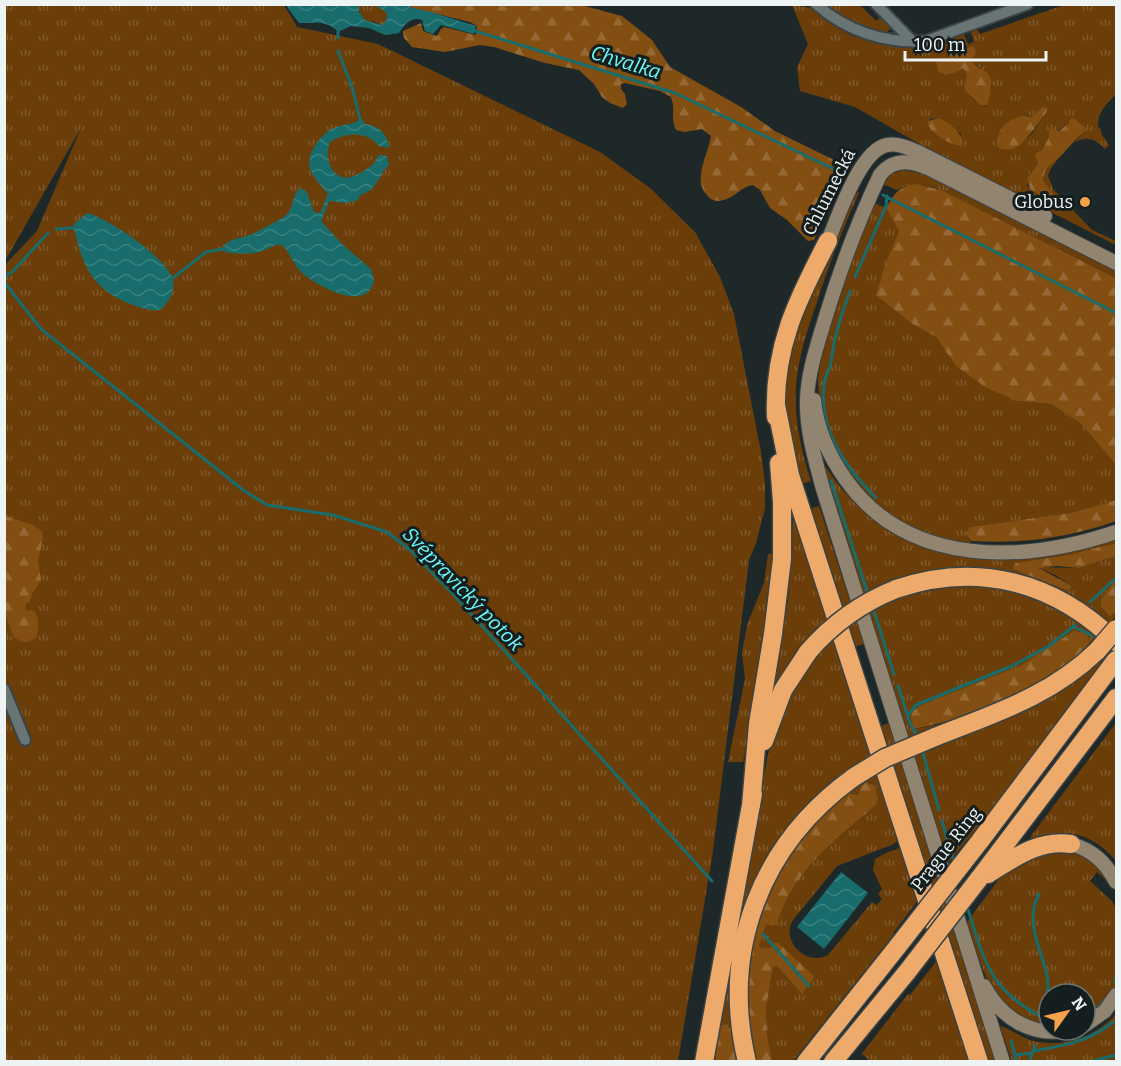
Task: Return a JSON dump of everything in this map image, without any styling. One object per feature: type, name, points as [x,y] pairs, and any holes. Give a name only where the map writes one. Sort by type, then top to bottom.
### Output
[{"type":"highway","name":"Chlumecká","points":[[776,405],[779,365],[787,331],[795,307],[828,241]]},
{"type":"highway","points":[[751,806],[758,724],[782,558],[782,502],[776,405]]},
{"type":"highway","points":[[776,405],[790,475],[977,1057]]},
{"type":"highway","points":[[704,1062],[762,749],[773,714],[789,679],[808,652],[828,630],[868,602],[896,589],[928,580],[977,577],[1015,582],[1045,592],[1094,621],[1116,642]]},
{"type":"highway","points":[[747,1062],[739,1016],[739,979],[744,942],[754,906],[775,861],[793,835],[822,802],[854,777],[893,754],[1039,694],[1065,678],[1097,651],[1116,629]]},
{"type":"highway","name":"Prague Ring","points":[[806,1062],[980,841],[1114,664]]},
{"type":"highway","points":[[833,1062],[985,873],[1116,699]]},
{"type":"highway","points":[[985,873],[1038,846],[1055,842],[1071,844]]},
{"type":"highway","points":[[850,1062],[873,1014]]},
{"type":"main road","name":"Chlumecká","points":[[828,241],[864,163],[879,148],[892,144],[909,148],[933,159],[1116,253]]},
{"type":"main road","points":[[1003,1062],[853,590],[811,446],[807,419],[809,374],[837,279],[874,188],[883,171],[900,162],[915,163],[930,169],[1116,263]]},
{"type":"main road","points":[[820,336],[813,387],[822,434],[834,461],[855,492],[882,517],[903,530],[932,543],[985,552],[1045,549],[1082,542],[1116,532]]},
{"type":"main road","points":[[1071,844],[1099,858],[1116,882]]},
{"type":"main road","points":[[968,948],[991,998],[1009,1017],[1023,1026],[1037,1030]]},
{"type":"main road","points":[[1097,1017],[1105,1011],[1116,995]]},
{"type":"street","points":[[816,4],[845,25],[879,38],[913,42],[926,41],[1028,4]]},
{"type":"street","points":[[876,4],[913,42]]},
{"type":"street","points":[[4,689],[25,740]]},
{"type":"green space","points":[[375,4],[388,13],[384,24],[372,21],[369,23],[360,13],[359,5]]},
{"type":"green space","points":[[577,4],[622,16],[652,40],[670,67],[741,107],[775,131],[832,159],[844,168],[837,196],[814,240],[808,241],[787,220],[770,208],[760,190],[753,185],[724,200],[714,201],[709,197],[703,189],[701,175],[711,136],[702,129],[685,132],[676,130],[671,97],[660,91],[621,84],[627,104],[623,108],[602,97],[594,84],[579,70],[480,45],[445,52],[412,47],[404,38],[403,31],[421,23],[423,31],[437,36],[444,27],[476,35],[477,26],[470,22],[412,8],[409,5]]},
{"type":"green space","points":[[4,5],[284,5],[297,27],[378,44],[600,152],[650,188],[695,232],[720,277],[734,314],[761,452],[765,508],[749,560],[713,851],[678,1061],[5,1061],[5,265],[37,231],[81,128],[5,261]]},
{"type":"green space","points":[[792,5],[812,8],[852,36],[892,45],[919,48],[963,32],[968,44],[974,42],[970,29],[977,30],[980,34],[1064,5],[1116,5],[1116,94],[1103,109],[1098,122],[1098,127],[1109,145],[1105,149],[1098,143],[1087,139],[1074,143],[1081,134],[1069,123],[1049,137],[1042,150],[1037,152],[1038,163],[1030,174],[1027,185],[1054,208],[1064,208],[1043,179],[1046,169],[1057,160],[1048,176],[1053,189],[1092,230],[1116,241],[1116,245],[942,157],[855,107],[800,91],[797,67],[808,44]],"holes":[[[971,46],[973,63],[982,69],[992,87],[985,106],[976,102],[964,90],[967,75],[963,68],[950,75],[941,74],[940,58],[949,58],[951,47],[963,49]],[[1044,107],[1046,113],[1031,135],[1013,149],[1026,115],[1032,117]],[[939,118],[961,134],[959,147],[929,128],[927,124],[930,119]]]},
{"type":"green space","points":[[824,5],[860,5],[876,21],[882,16],[890,29],[886,33],[881,33],[837,16]]},
{"type":"green space","points":[[953,45],[963,49],[974,47],[976,54],[971,59],[975,65],[986,72],[991,80],[987,105],[980,105],[964,90],[967,75],[963,68],[947,75],[938,71],[936,60],[949,58]]},
{"type":"green space","points":[[1044,106],[1047,109],[1046,113],[1020,145],[1006,150],[998,147],[999,134],[1007,123],[1019,117],[1032,117]]},
{"type":"green space","points":[[939,118],[952,126],[959,134],[962,147],[942,138],[927,124],[928,121]]},
{"type":"green space","points":[[1074,118],[1087,130],[1046,169],[1043,179],[1064,208],[1060,212],[1030,189],[1027,179],[1038,163],[1035,155],[1042,150],[1049,137],[1049,131],[1052,129],[1059,131],[1069,123],[1070,119]]},
{"type":"green space","points":[[903,170],[926,174],[1116,269],[1116,278],[941,190],[919,185],[897,190],[883,184],[892,174]]},
{"type":"green space","points":[[916,184],[941,190],[1116,278],[1116,465],[1081,424],[1051,404],[1017,401],[985,387],[955,365],[936,337],[914,325],[876,295],[899,231],[886,208],[898,192]]},
{"type":"green space","points":[[857,192],[859,193],[830,263],[806,335],[799,365],[796,386],[797,422],[811,481],[798,485],[786,424],[785,377],[791,350],[809,295]]},
{"type":"green space","points":[[874,203],[886,208],[899,231],[886,262],[914,325],[936,337],[955,365],[1017,401],[1051,404],[1081,424],[1116,465],[1116,500],[1070,513],[970,527],[968,537],[972,545],[934,536],[912,527],[872,501],[855,484],[835,456],[819,403],[818,379],[823,344],[853,253]]},
{"type":"green space","points":[[822,461],[850,498],[881,525],[916,544],[952,555],[991,559],[1032,557],[1074,550],[1116,539],[1116,543],[1068,555],[1015,563],[1069,591],[1072,588],[1070,585],[1037,567],[1079,568],[1116,556],[1116,578],[1101,599],[1101,607],[1110,617],[1116,611],[1116,616],[1110,624],[1065,593],[1014,574],[987,569],[959,568],[932,571],[893,580],[899,596],[908,591],[973,583],[1031,594],[1101,634],[1084,655],[940,727],[908,737],[826,486]],"holes":[[[1079,631],[1088,636],[945,723],[915,729],[914,709],[919,706],[1007,673],[1027,663],[1063,638]]]},
{"type":"green space","points":[[1116,500],[1116,521],[1081,532],[1008,542],[971,541],[966,534],[970,527],[1070,513]]},
{"type":"green space","points":[[819,506],[864,644],[851,648],[806,510]]},
{"type":"green space","points":[[5,516],[33,525],[42,531],[43,539],[38,560],[41,580],[30,601],[25,605],[26,610],[34,611],[36,614],[38,628],[35,639],[27,642],[14,637],[5,615]]},
{"type":"green space","points":[[795,518],[872,755],[841,775],[767,863],[740,1061],[736,1061],[721,1026],[715,1061],[711,1062],[770,744],[782,705],[822,644],[811,633],[773,686],[788,601],[793,519]]},
{"type":"green space","points":[[1116,543],[1116,556],[1079,568],[1057,566],[1039,568],[1070,585],[1072,587],[1069,591],[1013,569],[1015,563],[1068,555]]},
{"type":"green space","points":[[768,554],[774,554],[771,604],[743,762],[728,762],[745,679],[742,653],[747,625],[764,583]]},
{"type":"green space","points":[[1116,578],[1116,611],[1110,617],[1101,607],[1101,599]]},
{"type":"green space","points":[[1074,631],[1085,634],[1089,643],[1074,659],[1033,688],[984,709],[914,729],[911,716],[919,706],[1020,666]]},
{"type":"green space","points":[[1098,658],[1104,662],[948,863],[914,754]]},
{"type":"green space","points":[[890,723],[998,1061],[985,1061],[877,727]]},
{"type":"green space","points":[[1115,724],[1116,861],[1098,844],[1077,835],[1055,834],[1031,841],[1031,836]]},
{"type":"green space","points":[[877,771],[898,840],[894,844],[837,866],[793,920],[790,936],[798,950],[804,955],[820,958],[828,955],[872,902],[877,905],[882,899],[878,894],[882,889],[873,870],[875,859],[900,848],[918,900],[894,934],[793,1061],[772,1061],[767,1034],[766,1008],[773,967],[777,966],[802,993],[815,977],[779,943],[774,943],[769,948],[759,947],[766,923],[772,926],[776,924],[783,905],[805,872],[832,843],[877,804],[878,798],[874,785],[869,782],[861,786],[858,795],[849,793],[820,818],[795,846],[776,878],[761,912],[752,949],[748,986],[749,1024],[756,1061],[754,1062],[747,1019],[747,977],[754,934],[766,894],[785,856],[809,823],[840,794]]},
{"type":"green space","points":[[867,782],[874,785],[878,798],[877,804],[832,843],[805,872],[793,888],[777,924],[772,926],[766,924],[759,947],[769,948],[774,943],[779,943],[815,977],[802,994],[777,966],[773,967],[766,1008],[767,1034],[772,1061],[756,1062],[747,996],[749,964],[755,932],[765,902],[779,872],[796,845],[817,819],[849,793],[858,795],[861,786]]},
{"type":"green space","points":[[1063,847],[1091,857],[1115,888],[1097,872],[1090,881],[1112,901],[1116,909],[1116,985],[1107,1002],[1097,1010],[1097,982],[1037,982],[1037,1025],[1015,1014],[993,989],[978,956],[967,922],[1002,875],[1018,861]]},
{"type":"green space","points":[[938,959],[971,1061],[870,1061],[862,1054],[860,1056],[908,994],[910,995]]},
{"type":"green space","points":[[1116,1014],[1116,1061],[1012,1061],[1000,1026],[1037,1042],[1097,1042],[1097,1030]]},
{"type":"green space","points":[[725,1024],[731,1030],[736,1061],[715,1061],[720,1026]]},
{"type":"water","points":[[286,5],[359,5],[359,12],[365,20],[381,25],[386,21],[387,13],[375,5],[409,5],[412,8],[476,26],[474,34],[441,25],[433,34],[425,31],[422,20],[415,19],[406,24],[399,33],[385,35],[369,28],[351,26],[338,32],[325,24],[300,23]]},
{"type":"water","points":[[360,119],[365,124],[375,126],[382,131],[390,148],[379,146],[369,138],[356,135],[336,139],[330,142],[328,148],[329,162],[335,173],[340,176],[354,176],[371,166],[379,155],[387,156],[389,165],[374,186],[360,195],[358,200],[346,203],[329,201],[322,222],[342,244],[371,269],[374,280],[370,290],[362,295],[352,296],[328,289],[300,271],[282,245],[255,253],[238,254],[224,251],[223,247],[229,241],[255,233],[285,216],[300,188],[307,192],[314,212],[320,213],[328,194],[311,171],[309,159],[324,134]]},
{"type":"water","points":[[87,213],[109,222],[134,239],[166,268],[172,277],[174,286],[169,300],[160,310],[148,309],[115,297],[104,289],[89,272],[73,225]]},
{"type":"water","points":[[841,872],[868,893],[824,949],[797,927]]},
{"type":"waterway","name":"Chvalka","points":[[472,30],[675,93],[844,174]]},
{"type":"waterway","points":[[338,32],[338,38]]},
{"type":"waterway","points":[[338,51],[352,87],[360,119]]},
{"type":"waterway","name":"Chvalka","points":[[883,195],[1116,313]]},
{"type":"waterway","points":[[855,277],[886,206],[887,196]]},
{"type":"waterway","points":[[56,229],[73,228]]},
{"type":"waterway","points":[[4,277],[13,271],[48,233]]},
{"type":"waterway","points":[[173,278],[206,252],[223,249]]},
{"type":"waterway","name":"Svépravický potok","points":[[4,282],[41,329],[243,490],[267,505],[333,515],[387,532],[410,550],[454,595],[712,881]]},
{"type":"waterway","points":[[850,291],[838,326],[825,381],[823,401],[825,417],[830,433],[845,461],[876,498]]},
{"type":"waterway","points":[[831,481],[868,594]]},
{"type":"waterway","points":[[1090,602],[1116,578]]},
{"type":"waterway","points":[[873,608],[894,674]]},
{"type":"waterway","points":[[908,715],[916,705],[1012,666],[1049,646],[1075,625]]},
{"type":"waterway","points":[[1074,627],[1098,638]]},
{"type":"waterway","points":[[898,686],[910,723],[918,738]]},
{"type":"waterway","points":[[922,749],[939,810]]},
{"type":"waterway","points":[[942,821],[954,862]]},
{"type":"waterway","points":[[1039,894],[1035,904],[1033,925],[1048,982]]},
{"type":"waterway","points":[[967,906],[978,942],[991,972],[1010,996],[1037,1014]]},
{"type":"waterway","name":"Svépravický potok","points":[[763,934],[809,986]]},
{"type":"waterway","points":[[1115,982],[1116,977]]},
{"type":"waterway","points":[[1097,1008],[1104,1001]]},
{"type":"waterway","points":[[1033,1051],[1085,1039],[1113,1022]]},
{"type":"waterway","points":[[1011,1041],[1015,1055]]},
{"type":"waterway","points":[[1029,1062],[1035,1046]]},
{"type":"waterway","points":[[1016,1062],[1015,1055],[1032,1053]]},
{"type":"waterway","name":"Svépravický potok","points":[[1089,1062],[1116,1055]]},
{"type":"place","name":"Globus","points":[[1085,202]]}]
